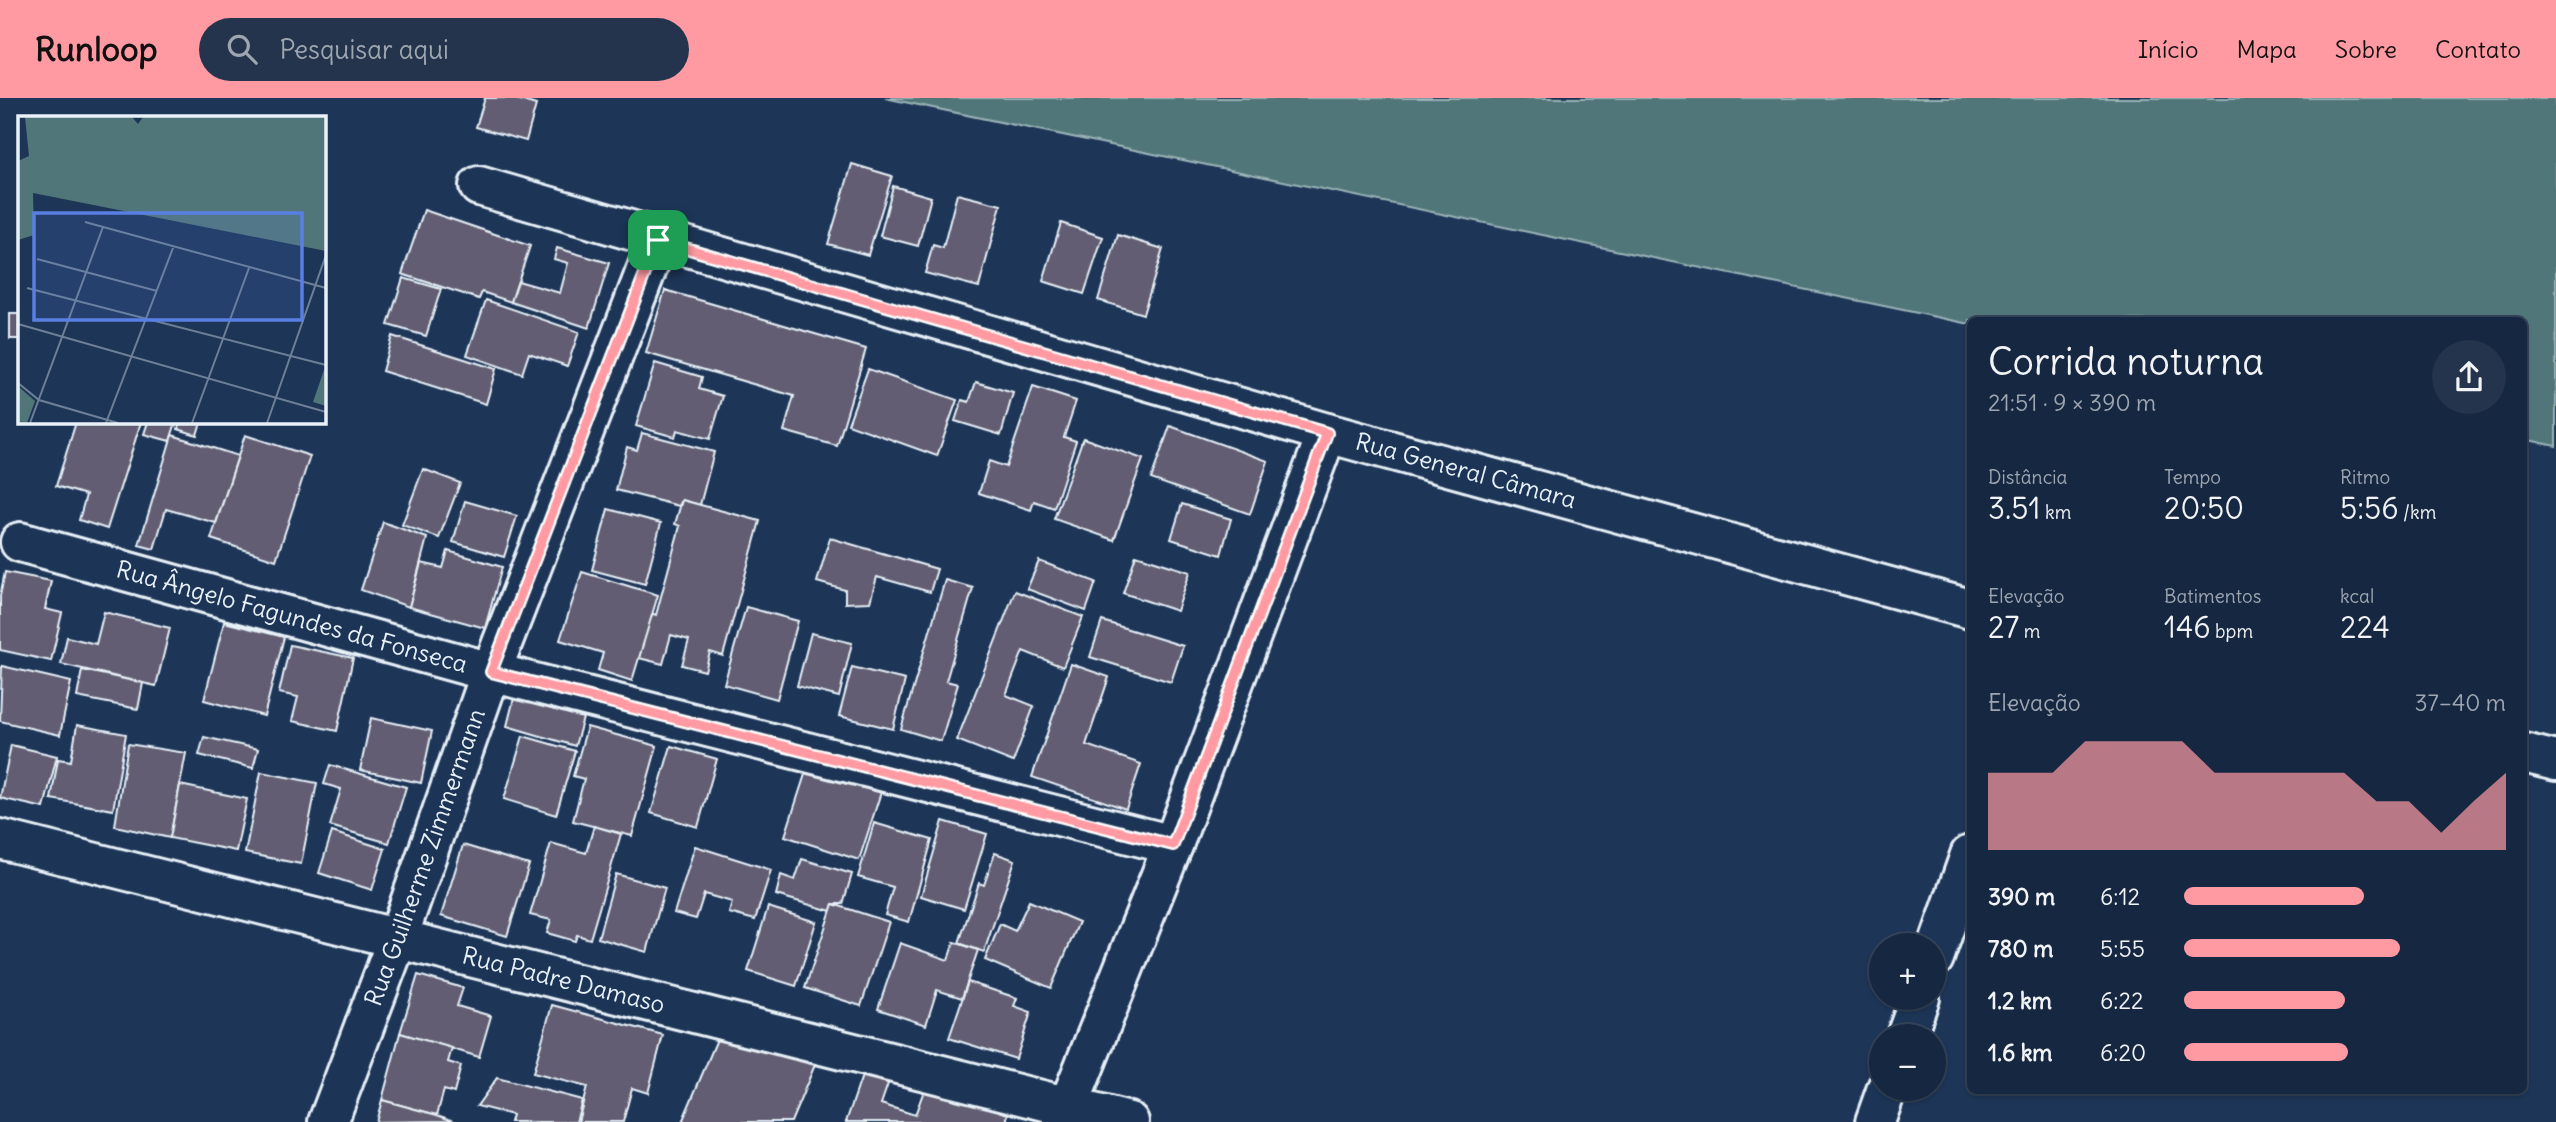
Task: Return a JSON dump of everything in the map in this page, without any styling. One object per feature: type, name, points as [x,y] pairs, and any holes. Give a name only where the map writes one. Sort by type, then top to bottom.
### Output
[{"type":"street","name":"Rua General Câmara","points":[[479,186],[1327,433],[1967,607]]},
{"type":"street","name":"Rua Guilherme Zimmermann","points":[[328,1122],[398,937],[491,672],[658,240]]},
{"type":"street","points":[[1065,1114],[1173,845],[1327,433]]},
{"type":"street","name":"Rua Ângelo Fagundes da Fonseca","points":[[20,542],[491,672],[1173,845]]},
{"type":"street","points":[[2527,753],[2556,761]]},
{"type":"street","name":"Rua Padre Damaso","points":[[0,839],[398,937],[1065,1114],[1129,1122]]},
{"type":"street","points":[[1943,933],[1967,864]]},
{"type":"street","points":[[1875,1122],[1882,1101]]},
{"type":"green space","points":[[885,98],[2556,98],[2556,446],[2527,440],[2527,317],[1967,317],[1967,323]]},
{"type":"building","points":[[485,98],[513,98],[536,105],[526,141],[476,127]]},
{"type":"building","points":[[852,164],[892,176],[868,255],[828,244]]},
{"type":"building","points":[[893,186],[931,197],[918,246],[880,236]]},
{"type":"building","points":[[957,194],[1001,205],[979,287],[925,273],[933,245],[943,248]]},
{"type":"building","points":[[424,210],[530,246],[511,302],[482,292],[479,299],[402,274]]},
{"type":"building","points":[[1061,223],[1103,237],[1084,294],[1043,281]]},
{"type":"building","points":[[1118,235],[1163,249],[1143,314],[1098,300]]},
{"type":"building","points":[[557,248],[609,263],[589,328],[511,302],[518,281],[560,293],[568,263],[554,259]]},
{"type":"building","points":[[403,278],[441,289],[426,336],[388,325]]},
{"type":"building","points":[[665,290],[866,349],[837,446],[784,431],[794,396],[646,353]]},
{"type":"building","points":[[486,300],[579,332],[567,366],[529,353],[522,374],[467,355]]},
{"type":"building","points":[[10,314],[18,314],[18,339],[10,339]]},
{"type":"building","points":[[392,336],[496,369],[486,404],[382,371]]},
{"type":"building","points":[[655,363],[702,377],[699,389],[723,396],[710,439],[677,430],[675,437],[636,426]]},
{"type":"building","points":[[868,369],[957,400],[937,456],[848,424]]},
{"type":"building","points":[[976,382],[1013,393],[1001,435],[955,421],[962,400],[969,402]]},
{"type":"building","points":[[1033,387],[1076,401],[1064,437],[1076,441],[1054,508],[1034,501],[1031,510],[979,493],[989,461],[1006,467]]},
{"type":"building","points":[[75,424],[140,424],[107,529],[79,520],[86,495],[56,486]]},
{"type":"building","points":[[147,424],[175,424],[170,441],[144,434]]},
{"type":"building","points":[[179,424],[200,424],[197,435],[178,429]]},
{"type":"building","points":[[1170,426],[1268,461],[1250,514],[1151,479]]},
{"type":"building","points":[[642,433],[714,452],[700,505],[682,500],[679,506],[616,490],[627,447],[637,450]]},
{"type":"building","points":[[172,435],[238,456],[216,523],[166,509],[154,549],[139,545]]},
{"type":"building","points":[[245,435],[310,456],[276,560],[211,539]]},
{"type":"building","points":[[1083,438],[1143,459],[1114,540],[1054,519]]},
{"type":"building","points":[[423,469],[460,483],[439,538],[402,525]]},
{"type":"building","points":[[682,500],[760,521],[723,656],[710,652],[705,671],[682,665],[689,640],[671,635],[663,664],[639,658],[651,613],[656,615],[680,526],[675,524]]},
{"type":"building","points":[[465,501],[517,516],[504,557],[453,542]]},
{"type":"building","points":[[1182,504],[1231,519],[1221,555],[1171,539]]},
{"type":"building","points":[[608,509],[661,523],[645,584],[592,570]]},
{"type":"building","points":[[383,522],[427,538],[409,607],[361,590]]},
{"type":"building","points":[[830,538],[937,569],[930,592],[877,577],[870,602],[845,603],[845,590],[817,582]]},
{"type":"building","points":[[448,551],[502,567],[485,628],[409,607],[421,563],[443,568]]},
{"type":"building","points":[[1136,555],[1190,572],[1177,611],[1123,593]]},
{"type":"building","points":[[1039,561],[1096,582],[1086,611],[1027,589]]},
{"type":"building","points":[[5,572],[51,581],[45,609],[62,613],[51,661],[0,650],[0,596]]},
{"type":"building","points":[[582,572],[658,595],[632,681],[598,670],[603,653],[560,640]]},
{"type":"building","points":[[945,580],[973,588],[946,681],[958,684],[941,741],[901,729]]},
{"type":"building","points":[[1015,591],[1083,617],[1063,667],[1023,651],[1006,695],[1034,706],[1013,762],[957,740]]},
{"type":"building","points":[[746,607],[798,621],[777,699],[724,684]]},
{"type":"building","points":[[104,612],[170,628],[156,686],[61,664],[67,637],[96,644]]},
{"type":"building","points":[[1102,621],[1183,646],[1171,682],[1090,657]]},
{"type":"building","points":[[224,622],[284,637],[264,716],[204,700]]},
{"type":"building","points":[[811,633],[852,643],[839,697],[797,686]]},
{"type":"building","points":[[290,645],[353,658],[337,731],[292,721],[298,697],[279,693]]},
{"type":"building","points":[[1071,664],[1109,677],[1086,745],[1141,764],[1126,809],[1032,777]]},
{"type":"building","points":[[2,666],[71,682],[60,735],[0,721]]},
{"type":"building","points":[[852,667],[905,680],[893,729],[839,716]]},
{"type":"building","points":[[82,670],[143,683],[138,709],[77,697]]},
{"type":"building","points":[[514,698],[583,718],[575,746],[507,726]]},
{"type":"building","points":[[371,718],[432,731],[421,783],[360,770]]},
{"type":"building","points":[[77,725],[126,734],[113,810],[51,799],[58,759],[71,761]]},
{"type":"building","points":[[587,727],[657,746],[632,836],[573,821],[584,779],[573,776]]},
{"type":"building","points":[[523,736],[575,751],[556,815],[504,799]]},
{"type":"building","points":[[204,737],[258,749],[253,768],[199,755]]},
{"type":"building","points":[[128,744],[186,753],[170,838],[115,826]]},
{"type":"building","points":[[11,745],[57,756],[44,808],[0,798]]},
{"type":"building","points":[[671,746],[717,759],[698,827],[651,813]]},
{"type":"building","points":[[809,762],[883,786],[859,860],[785,836]]},
{"type":"building","points":[[330,765],[406,787],[389,843],[330,826],[341,789],[324,784]]},
{"type":"building","points":[[261,772],[317,783],[301,864],[245,853]]},
{"type":"building","points":[[180,785],[247,799],[236,851],[170,838]]},
{"type":"building","points":[[943,821],[987,834],[964,909],[921,896]]},
{"type":"building","points":[[874,823],[932,840],[909,922],[885,915],[893,887],[858,877]]},
{"type":"building","points":[[594,826],[621,834],[590,939],[577,935],[575,941],[547,933],[551,920],[530,915],[551,843],[586,853]]},
{"type":"building","points":[[332,832],[385,849],[372,890],[319,873]]},
{"type":"building","points":[[463,845],[529,865],[507,936],[441,916]]},
{"type":"building","points":[[695,846],[771,870],[755,920],[729,913],[732,902],[704,894],[696,919],[674,913]]},
{"type":"building","points":[[995,853],[1015,860],[984,952],[959,943],[979,883],[984,885]]},
{"type":"building","points":[[802,859],[852,874],[843,904],[833,904],[831,911],[776,895],[781,875],[795,880]]},
{"type":"building","points":[[616,874],[665,888],[647,952],[598,938]]},
{"type":"building","points":[[1029,901],[1079,922],[1051,988],[985,960],[1000,924],[1015,931]]},
{"type":"building","points":[[833,904],[889,922],[861,1006],[805,988]]},
{"type":"building","points":[[768,907],[816,922],[796,986],[748,971]]},
{"type":"building","points":[[954,942],[978,950],[962,998],[937,990],[926,1025],[878,1009],[900,943],[948,960]]},
{"type":"building","points":[[418,975],[463,988],[457,1006],[491,1016],[479,1057],[400,1033]]},
{"type":"building","points":[[968,982],[1017,998],[1014,1006],[1031,1012],[1016,1059],[949,1038]]},
{"type":"building","points":[[552,1005],[663,1035],[648,1093],[632,1088],[623,1122],[578,1122],[587,1087],[533,1073]]},
{"type":"building","points":[[720,1032],[817,1060],[791,1122],[682,1122]]},
{"type":"building","points":[[400,1033],[452,1048],[448,1062],[461,1066],[454,1093],[444,1090],[437,1115],[382,1100]]},
{"type":"building","points":[[864,1070],[890,1078],[881,1104],[915,1115],[926,1085],[1008,1114],[1006,1122],[846,1122]]},
{"type":"building","points":[[497,1078],[582,1100],[576,1122],[510,1122],[512,1115],[477,1106]]},
{"type":"building","points":[[382,1100],[437,1115],[454,1121],[376,1122]]},
{"type":"route","points":[[658,240],[1327,433],[1173,845],[491,672],[658,240]]}]
